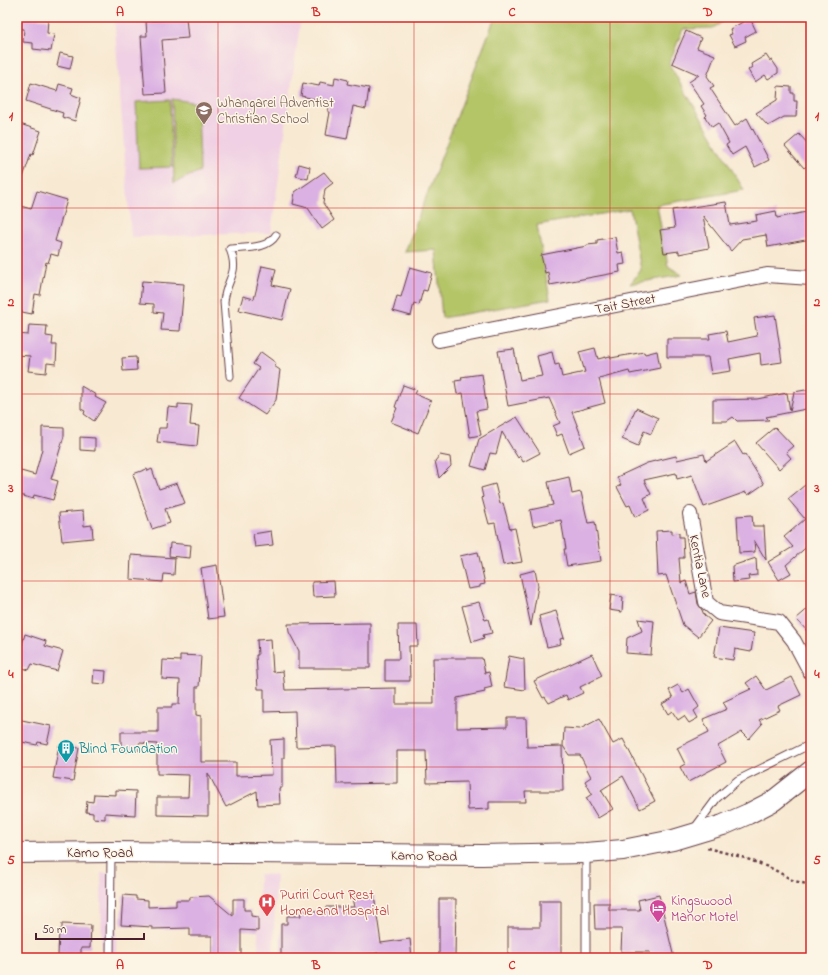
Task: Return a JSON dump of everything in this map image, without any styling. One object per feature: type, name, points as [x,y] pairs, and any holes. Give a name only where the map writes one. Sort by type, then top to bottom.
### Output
[{"type":"main road","name":"Kamo Road","points":[[17,853],[111,852],[482,855],[586,853],[623,850],[655,844],[723,825],[773,801],[811,771]]},
{"type":"street","name":"Tait Street","points":[[439,340],[767,276],[811,278]]},
{"type":"street","name":"Kentia Lane","points":[[690,514],[706,602],[719,613],[779,622],[794,641],[811,673]]},
{"type":"lane","points":[[230,376],[224,302],[224,293],[233,275],[234,258],[230,249],[265,245],[273,241],[276,235]]},
{"type":"lane","points":[[689,835],[716,798],[738,780],[811,744]]},
{"type":"lane","points":[[110,958],[111,852]]},
{"type":"lane","points":[[586,853],[586,958]]},
{"type":"path","points":[[704,848],[742,857],[773,869],[794,881],[811,885]]},
{"type":"shaded area","name":"Whangarei Adventist Christian School","points":[[114,17],[301,17],[271,233],[131,237]]},
{"type":"shaded area","points":[[101,873],[117,873],[116,958],[102,958]]},
{"type":"shaded area","name":"Puriri Court Rest Home and Hospital","points":[[259,874],[276,875],[273,958],[258,958]]},
{"type":"green space","points":[[495,17],[730,17],[713,28],[683,29],[669,64],[744,190],[657,205],[668,266],[682,275],[630,284],[641,270],[630,209],[537,225],[550,299],[442,318],[436,250],[405,252]]},
{"type":"green space","points":[[172,99],[198,103],[200,171],[174,183]]},
{"type":"green space","points":[[170,100],[172,167],[139,168],[136,102]]},
{"type":"building","points":[[18,17],[48,19],[47,33],[54,34],[51,51],[33,49],[33,43],[23,42],[24,29],[17,28]]},
{"type":"building","points":[[186,18],[188,38],[162,40],[166,93],[145,94],[141,36],[147,36],[146,21]]},
{"type":"building","points":[[750,18],[756,31],[745,37],[746,41],[735,46],[729,35],[732,34],[730,29]]},
{"type":"building","points":[[686,31],[701,38],[697,48],[715,55],[707,76],[714,86],[710,88],[735,126],[747,118],[769,160],[755,167],[745,147],[732,155],[726,145],[729,143],[718,123],[712,127],[705,117],[707,115],[701,106],[704,104],[689,82],[699,75],[672,63]]},
{"type":"building","points":[[60,53],[73,56],[70,69],[57,66]]},
{"type":"building","points":[[766,55],[770,61],[772,60],[778,69],[778,73],[768,79],[765,75],[755,82],[748,70],[752,67],[751,64]]},
{"type":"building","points":[[335,77],[348,80],[347,84],[369,88],[366,109],[353,106],[347,139],[326,135],[330,112],[328,112],[329,102],[301,96],[303,83],[319,86],[320,82],[334,85]]},
{"type":"building","points":[[31,83],[57,91],[59,84],[73,88],[71,94],[81,98],[75,121],[62,117],[63,113],[26,101]]},
{"type":"building","points":[[778,86],[791,87],[791,93],[794,93],[794,101],[797,101],[796,117],[784,117],[768,126],[756,113],[777,100]]},
{"type":"building","points":[[20,124],[41,131],[19,189],[17,189],[17,134]]},
{"type":"building","points":[[799,134],[811,147],[811,163],[804,168],[785,146]]},
{"type":"building","points":[[299,164],[310,167],[308,179],[296,176]]},
{"type":"building","points":[[324,172],[333,183],[325,189],[323,203],[334,220],[322,229],[308,208],[293,204],[295,192]]},
{"type":"building","points":[[37,191],[67,200],[55,241],[61,243],[58,256],[51,254],[48,263],[46,262],[40,295],[35,294],[32,314],[17,311],[17,205],[31,209]]},
{"type":"building","points":[[726,202],[730,225],[757,221],[756,215],[776,211],[777,218],[811,211],[811,239],[768,247],[766,235],[742,239],[731,251],[703,216],[709,248],[679,254],[679,251],[664,253],[660,230],[675,228],[672,210]]},
{"type":"building","points":[[615,237],[618,253],[623,252],[625,264],[619,265],[620,272],[550,285],[548,272],[545,273],[541,255],[597,244],[597,240]]},
{"type":"building","points":[[262,266],[276,269],[272,285],[290,289],[282,320],[239,310],[243,296],[254,299]]},
{"type":"building","points":[[410,267],[432,273],[427,291],[423,290],[419,305],[414,303],[411,316],[393,311],[397,296],[401,297]]},
{"type":"building","points":[[142,281],[184,284],[180,331],[161,330],[163,313],[154,312],[154,304],[140,303]]},
{"type":"building","points":[[775,315],[782,362],[761,365],[760,353],[729,359],[731,371],[711,374],[708,357],[667,357],[667,339],[710,339],[709,334],[726,331],[728,342],[757,336],[754,318]]},
{"type":"building","points":[[29,325],[47,326],[46,336],[53,337],[52,345],[57,345],[56,364],[47,363],[46,373],[28,371],[30,356],[17,355],[17,334],[28,335]]},
{"type":"building","points":[[595,348],[598,359],[644,352],[645,354],[657,351],[660,368],[630,374],[629,371],[599,379],[605,403],[572,412],[585,446],[569,453],[562,434],[557,436],[553,426],[560,423],[549,398],[508,406],[498,351],[514,349],[520,380],[542,376],[537,356],[552,352],[555,365],[559,364],[562,377],[585,372],[579,352]]},
{"type":"building","points":[[261,352],[276,363],[274,366],[280,370],[276,400],[265,415],[239,398],[259,368],[253,364]]},
{"type":"building","points":[[136,357],[137,370],[123,371],[122,358]]},
{"type":"building","points":[[482,374],[487,409],[476,411],[481,435],[470,437],[463,393],[457,394],[455,381],[462,380],[461,377]]},
{"type":"building","points":[[403,385],[417,390],[415,394],[431,401],[418,433],[391,422],[397,408],[395,407]]},
{"type":"building","points":[[81,386],[96,395],[95,397],[106,403],[94,421],[84,414],[85,411],[81,409]]},
{"type":"building","points":[[811,389],[811,408],[766,417],[769,420],[737,421],[733,417],[727,421],[713,421],[713,400],[757,399],[787,393],[790,411],[794,392]]},
{"type":"building","points":[[178,404],[192,405],[190,425],[199,426],[197,446],[157,442],[159,428],[166,428],[168,407],[178,408]]},
{"type":"building","points":[[636,408],[658,418],[651,434],[644,431],[638,446],[622,439]]},
{"type":"building","points":[[517,417],[540,453],[523,462],[520,456],[518,458],[502,432],[496,454],[490,453],[485,470],[471,466],[479,439]]},
{"type":"building","points":[[42,427],[64,428],[64,436],[51,479],[58,481],[53,500],[34,495],[33,499],[17,494],[17,486],[21,471],[35,475],[42,449]]},
{"type":"building","points":[[775,427],[793,446],[786,452],[791,458],[779,469],[756,443]]},
{"type":"building","points":[[80,437],[95,438],[95,451],[80,450]]},
{"type":"building","points":[[735,442],[743,455],[745,454],[764,484],[748,495],[746,492],[704,507],[692,475],[677,479],[676,473],[644,480],[651,494],[644,498],[649,510],[635,517],[630,505],[627,506],[617,487],[621,485],[617,477],[647,463],[676,456],[677,460],[704,454],[706,461]]},
{"type":"building","points":[[440,455],[450,457],[451,466],[439,478],[435,461]]},
{"type":"building","points":[[147,469],[148,471],[152,469],[159,489],[177,483],[185,503],[165,509],[170,523],[152,529],[133,474]]},
{"type":"building","points":[[569,477],[572,494],[581,492],[588,523],[595,522],[601,561],[567,566],[564,549],[566,549],[561,520],[533,526],[530,510],[553,505],[548,482]]},
{"type":"building","points":[[495,484],[500,504],[503,503],[510,529],[515,528],[522,562],[503,565],[495,523],[489,524],[481,488]]},
{"type":"building","points":[[805,485],[811,492],[811,543],[786,565],[791,573],[779,580],[768,562],[793,547],[784,537],[805,519],[788,499]]},
{"type":"building","points":[[83,511],[84,526],[92,525],[93,538],[62,541],[59,513]]},
{"type":"building","points":[[752,515],[753,526],[764,526],[766,560],[754,540],[755,552],[739,553],[737,516]]},
{"type":"building","points":[[672,530],[672,534],[679,533],[679,537],[683,537],[684,558],[679,558],[681,583],[686,581],[690,594],[696,592],[698,604],[704,615],[711,621],[698,637],[683,625],[666,575],[658,576],[656,531]]},
{"type":"building","points":[[271,531],[273,545],[255,547],[253,534]]},
{"type":"building","points":[[170,543],[191,545],[190,558],[169,556]]},
{"type":"building","points":[[478,552],[485,584],[480,585],[480,587],[468,589],[460,556]]},
{"type":"building","points":[[131,555],[175,558],[174,575],[164,574],[163,582],[130,579]]},
{"type":"building","points":[[756,558],[757,575],[748,576],[749,580],[733,582],[732,566]]},
{"type":"building","points":[[217,565],[224,617],[208,619],[201,568]]},
{"type":"building","points":[[535,570],[538,586],[531,626],[520,574]]},
{"type":"building","points":[[334,581],[335,596],[313,597],[312,582]]},
{"type":"building","points":[[611,595],[623,597],[622,612],[609,610]]},
{"type":"building","points":[[479,602],[485,620],[488,619],[492,633],[483,635],[484,638],[472,642],[462,606]]},
{"type":"building","points":[[811,606],[811,635],[796,619]]},
{"type":"building","points":[[556,611],[564,638],[560,639],[561,644],[547,647],[539,616]]},
{"type":"building","points":[[638,619],[654,621],[651,655],[626,653],[627,638],[642,631]]},
{"type":"building","points":[[370,623],[370,668],[299,668],[299,651],[289,632],[288,624]]},
{"type":"building","points":[[398,625],[417,625],[418,646],[409,646],[410,681],[385,681],[385,659],[399,659]]},
{"type":"building","points":[[719,628],[754,633],[751,652],[735,649],[733,660],[714,657]]},
{"type":"building","points":[[25,634],[46,641],[45,646],[63,651],[57,671],[32,664],[29,670],[17,666],[17,661]]},
{"type":"building","points":[[271,639],[273,672],[283,671],[285,690],[396,688],[396,704],[434,704],[433,658],[482,658],[485,673],[489,672],[492,687],[484,689],[485,692],[457,698],[457,728],[507,727],[507,718],[526,718],[527,747],[562,746],[563,791],[525,791],[526,802],[489,802],[489,809],[468,810],[467,782],[427,783],[426,751],[397,751],[397,783],[337,784],[336,746],[296,747],[295,711],[264,712],[264,689],[258,689],[256,655],[258,655],[257,640]]},
{"type":"building","points":[[592,654],[602,676],[580,687],[583,693],[568,700],[566,695],[549,703],[545,697],[543,698],[534,681]]},
{"type":"building","points":[[180,655],[201,656],[199,687],[196,687],[196,715],[201,716],[201,762],[236,762],[236,776],[272,775],[270,740],[284,739],[284,758],[282,758],[282,788],[279,788],[280,804],[258,805],[257,791],[226,807],[208,773],[208,816],[157,815],[157,797],[188,797],[189,775],[157,774],[157,744],[139,743],[138,751],[121,751],[121,732],[158,732],[158,707],[172,707],[172,704],[179,704],[180,680],[162,679],[163,660],[180,661]]},
{"type":"building","points":[[509,656],[524,659],[525,690],[504,687]]},
{"type":"building","points":[[94,670],[106,671],[105,684],[93,683]]},
{"type":"building","points":[[756,676],[766,690],[792,677],[801,695],[778,706],[780,710],[759,720],[762,724],[749,739],[742,732],[718,746],[726,762],[688,782],[680,767],[685,764],[677,748],[709,732],[703,719],[727,709],[723,702],[751,689],[746,683]]},
{"type":"building","points":[[678,685],[683,693],[689,689],[699,707],[694,711],[698,718],[689,723],[684,716],[678,720],[672,711],[668,714],[662,704],[673,698],[669,690]]},
{"type":"building","points":[[17,719],[51,726],[47,744],[38,742],[37,745],[17,741]]},
{"type":"building","points":[[599,719],[613,744],[623,739],[655,801],[640,809],[623,776],[601,790],[613,809],[598,818],[586,798],[592,794],[585,781],[591,777],[580,755],[569,755],[563,746],[564,728],[580,729]]},
{"type":"building","name":"Blind Foundation","points":[[59,745],[79,748],[73,781],[53,778]]},
{"type":"building","points":[[116,790],[136,791],[135,815],[105,813],[105,819],[93,818],[93,813],[86,812],[87,801],[93,802],[94,794],[116,795]]},
{"type":"building","points":[[123,895],[136,896],[136,899],[148,900],[148,907],[176,906],[176,900],[190,900],[190,897],[209,896],[233,916],[233,899],[244,899],[244,910],[251,910],[251,916],[258,917],[258,931],[241,930],[241,958],[212,958],[212,936],[190,936],[190,928],[152,929],[152,927],[121,925]]},
{"type":"building","points":[[374,895],[381,943],[410,939],[412,958],[378,958],[378,953],[350,957],[281,958],[281,924],[287,924],[287,916],[301,916],[300,911],[326,911],[326,907],[354,907],[352,898]]},
{"type":"building","points":[[659,895],[674,958],[652,958],[650,952],[621,952],[622,929],[595,929],[594,903],[609,903],[609,910],[640,910],[638,900]]},
{"type":"building","points":[[439,899],[456,899],[455,958],[439,958]]},
{"type":"building","points":[[540,901],[561,901],[561,958],[508,958],[508,927],[540,927]]},
{"type":"building","points":[[62,924],[91,925],[90,948],[81,948],[81,957],[58,956],[59,930],[62,930]]},
{"type":"place","name":"Whangarei Adventist Christian School","points":[[204,125]]},
{"type":"place","name":"Blind Foundation","points":[[66,763]]},
{"type":"place","name":"Puriri Court Rest Home and Hospital","points":[[267,917]]},
{"type":"place","name":"Kingswood Manor Motel","points":[[658,923]]}]
